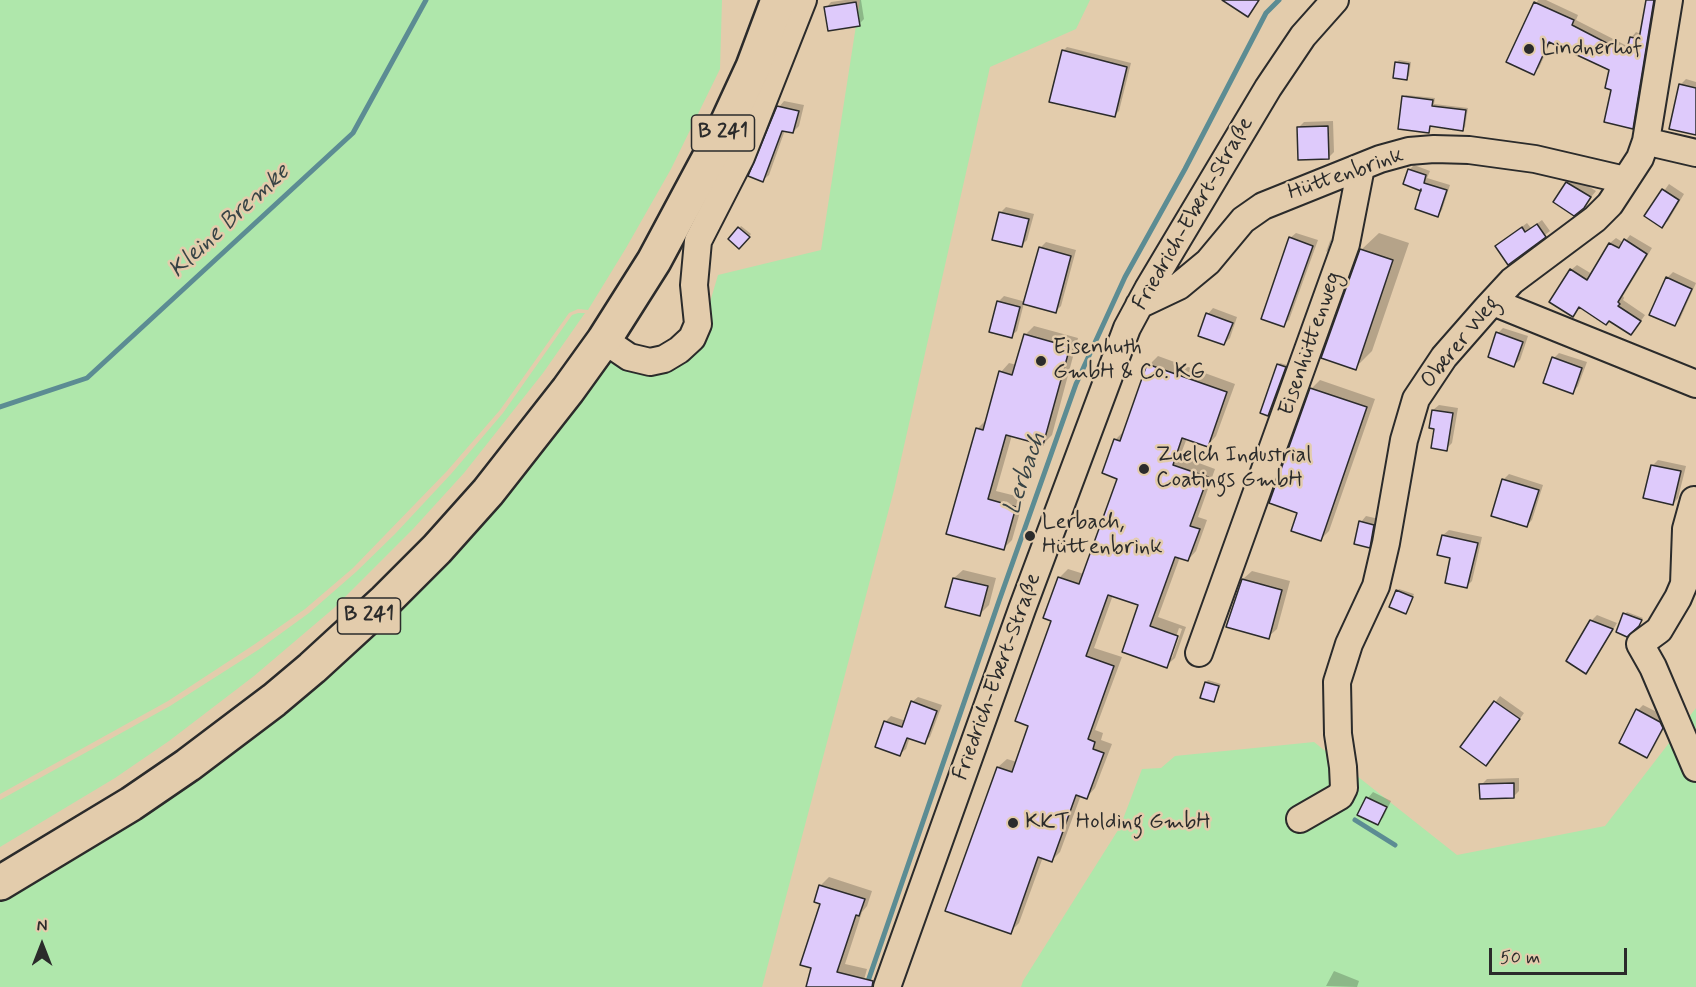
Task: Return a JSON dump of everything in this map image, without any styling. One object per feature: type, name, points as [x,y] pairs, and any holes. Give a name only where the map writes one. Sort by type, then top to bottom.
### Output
[{"type":"main road","name":"B 241","points":[[0,859],[122,785],[177,748],[261,684],[373,585],[471,479],[551,379],[606,299],[635,251],[705,123],[734,59],[756,0]]},
{"type":"main road","name":"B 241","points":[[0,883],[131,804],[188,765],[265,707],[312,668],[385,601],[437,549],[532,438],[604,340],[654,261],[699,180],[753,67],[778,0]]},
{"type":"street","points":[[604,340],[630,357],[650,362],[664,359],[679,350],[692,338],[698,324],[694,285],[698,241],[741,157],[804,0]]},
{"type":"street","name":"Friedrich-Ebert-Straße","points":[[887,987],[1022,609],[1127,328],[1268,88],[1303,36],[1335,0]]},
{"type":"street","name":"Oberer Weg","points":[[1300,819],[1340,796],[1344,788],[1338,734],[1337,682],[1348,644],[1376,586],[1380,572],[1404,440],[1413,407],[1444,357],[1512,281],[1595,219],[1610,204],[1640,158],[1646,141],[1669,0]]},
{"type":"street","points":[[1653,143],[1696,153]]},
{"type":"street","name":"Hüttenbrink","points":[[1139,305],[1169,293],[1197,272],[1243,220],[1255,210],[1361,167],[1415,150],[1461,149],[1536,159],[1625,180]]},
{"type":"street","name":"Eisenhüttenweg","points":[[1199,653],[1346,244],[1361,167]]},
{"type":"street","points":[[1493,302],[1696,384]]},
{"type":"street","points":[[1694,500],[1686,529],[1684,584],[1659,630],[1640,644],[1658,676],[1696,768]]},
{"type":"green space","points":[[0,0],[722,0],[720,69],[671,169],[626,248],[588,310],[578,309],[569,313],[500,410],[447,471],[353,568],[305,609],[168,701],[0,794]]},
{"type":"green space","points":[[860,0],[1090,0],[1076,29],[990,67],[894,490],[762,987],[0,987],[0,895],[193,774],[608,359],[626,363],[703,326],[718,275],[821,250]]},
{"type":"green space","points":[[585,313],[543,373],[464,473],[413,529],[334,608],[254,676],[169,741],[115,778],[0,847],[0,800],[170,706],[258,650],[309,613],[356,572],[451,474],[503,413],[572,315]]},
{"type":"green space","points":[[1696,708],[1696,987],[1021,987],[1120,827],[1142,769],[1161,768],[1175,756],[1314,742],[1457,855],[1605,826]]},
{"type":"building","points":[[1222,0],[1259,0],[1248,17]]},
{"type":"building","points":[[1646,0],[1654,0],[1633,129],[1604,122],[1611,90],[1605,88],[1609,70],[1549,42],[1534,75],[1506,62],[1534,2],[1574,20],[1572,25],[1626,53],[1630,37],[1639,39]]},
{"type":"building","points":[[856,2],[860,26],[828,31],[824,7]]},
{"type":"building","points":[[1062,50],[1127,67],[1115,117],[1049,102]]},
{"type":"building","points":[[1395,62],[1409,64],[1407,80],[1393,78]]},
{"type":"building","points":[[1679,84],[1696,88],[1696,135],[1669,129]]},
{"type":"building","points":[[1402,96],[1433,100],[1432,106],[1466,110],[1463,131],[1430,126],[1429,133],[1398,129]]},
{"type":"building","points":[[777,106],[799,111],[793,133],[782,131],[763,182],[748,176]]},
{"type":"building","points":[[1328,126],[1329,159],[1298,160],[1297,127]]},
{"type":"building","points":[[1408,169],[1426,175],[1424,183],[1447,190],[1438,217],[1415,209],[1420,191],[1403,184]]},
{"type":"building","points":[[1566,182],[1591,197],[1584,208],[1574,216],[1553,202]]},
{"type":"building","points":[[1662,189],[1679,200],[1662,228],[1644,216]]},
{"type":"building","points":[[999,212],[1029,219],[1022,247],[992,240]]},
{"type":"building","points":[[1537,224],[1546,237],[1508,265],[1495,246],[1522,227],[1525,232]]},
{"type":"building","points":[[738,227],[750,237],[739,249],[728,239]]},
{"type":"building","points":[[1289,237],[1313,246],[1284,327],[1261,319]]},
{"type":"building","points":[[1624,239],[1647,254],[1618,302],[1620,304],[1618,306],[1641,321],[1631,335],[1609,321],[1606,325],[1579,307],[1573,317],[1549,302],[1570,269],[1587,280],[1609,243],[1619,248]]},
{"type":"building","points":[[1039,247],[1071,256],[1056,313],[1023,304]]},
{"type":"building","points":[[1360,249],[1393,260],[1356,370],[1321,358]]},
{"type":"building","points":[[1666,277],[1692,289],[1675,326],[1649,315]]},
{"type":"building","points":[[997,301],[1020,307],[1012,338],[989,332]]},
{"type":"building","points":[[1206,313],[1233,323],[1224,345],[1198,336]]},
{"type":"building","points":[[1496,332],[1523,342],[1514,367],[1488,357]]},
{"type":"building","points":[[1024,334],[1070,347],[1043,445],[1006,435],[988,499],[1016,507],[1004,550],[946,534],[976,428],[983,430],[999,371],[1012,375]]},
{"type":"building","points":[[1552,357],[1582,368],[1573,394],[1543,383]]},
{"type":"building","points":[[1147,364],[1227,392],[1208,447],[1182,438],[1173,465],[1208,477],[1190,526],[1200,529],[1188,561],[1175,557],[1150,626],[1178,636],[1167,668],[1122,652],[1138,605],[1108,595],[1086,656],[1114,666],[1088,739],[1095,742],[1093,749],[1104,753],[1087,799],[1076,795],[1052,862],[1038,857],[1011,934],[945,911],[997,767],[1012,772],[1028,726],[1015,721],[1051,621],[1043,618],[1058,577],[1079,584],[1117,479],[1102,473],[1114,439],[1120,441]]},
{"type":"building","points":[[1277,364],[1286,367],[1268,416],[1260,413]]},
{"type":"building","points":[[1310,388],[1367,407],[1321,541],[1291,531],[1297,513],[1269,503]]},
{"type":"building","points":[[1432,410],[1453,413],[1447,451],[1431,448],[1434,429],[1429,428]]},
{"type":"building","points":[[1651,465],[1681,471],[1673,505],[1643,498]]},
{"type":"building","points":[[1502,479],[1539,490],[1527,527],[1491,516]]},
{"type":"building","points":[[1359,521],[1374,525],[1370,548],[1354,544]]},
{"type":"building","points":[[1442,535],[1478,543],[1467,588],[1445,583],[1450,558],[1437,555]]},
{"type":"building","points":[[953,578],[988,586],[980,616],[945,607]]},
{"type":"building","points":[[1242,579],[1282,590],[1269,639],[1226,627]]},
{"type":"building","points":[[1396,590],[1413,597],[1406,614],[1389,607]]},
{"type":"building","points":[[1623,613],[1642,620],[1627,637],[1616,632]]},
{"type":"building","points":[[1590,620],[1613,629],[1586,674],[1566,661]]},
{"type":"building","points":[[1205,682],[1219,686],[1214,702],[1200,698]]},
{"type":"building","points":[[911,701],[937,711],[925,744],[907,738],[900,756],[875,747],[884,721],[902,727]]},
{"type":"building","points":[[1494,701],[1520,719],[1486,766],[1460,747]]},
{"type":"building","points":[[1636,709],[1660,722],[1663,728],[1647,758],[1619,743]]},
{"type":"building","points":[[1514,783],[1514,798],[1480,799],[1479,784]]},
{"type":"building","points":[[1366,797],[1387,807],[1378,825],[1357,815]]},
{"type":"building","points":[[819,885],[865,899],[859,916],[856,915],[837,972],[873,981],[872,987],[806,987],[811,968],[800,965],[820,904],[814,902]]},
{"type":"waterway","name":"Kleine Bremke","points":[[0,407],[87,378],[353,133],[426,0]]},
{"type":"waterway","name":"Lerbach","points":[[866,987],[1076,384],[1125,277],[1185,169],[1266,13],[1279,0]]},
{"type":"waterway","points":[[1355,820],[1395,845]]},
{"type":"place","name":"Lindnerhof","points":[[1529,49]]},
{"type":"place","name":"Eisenhuth GmbH & Co. KG","points":[[1041,361]]},
{"type":"place","name":"Zuelch Industrial Coatings GmbH","points":[[1144,469]]},
{"type":"place","name":"Lerbach, Hüttenbrink","points":[[1030,536]]},
{"type":"place","name":"KKT Holding GmbH","points":[[1013,823]]}]
